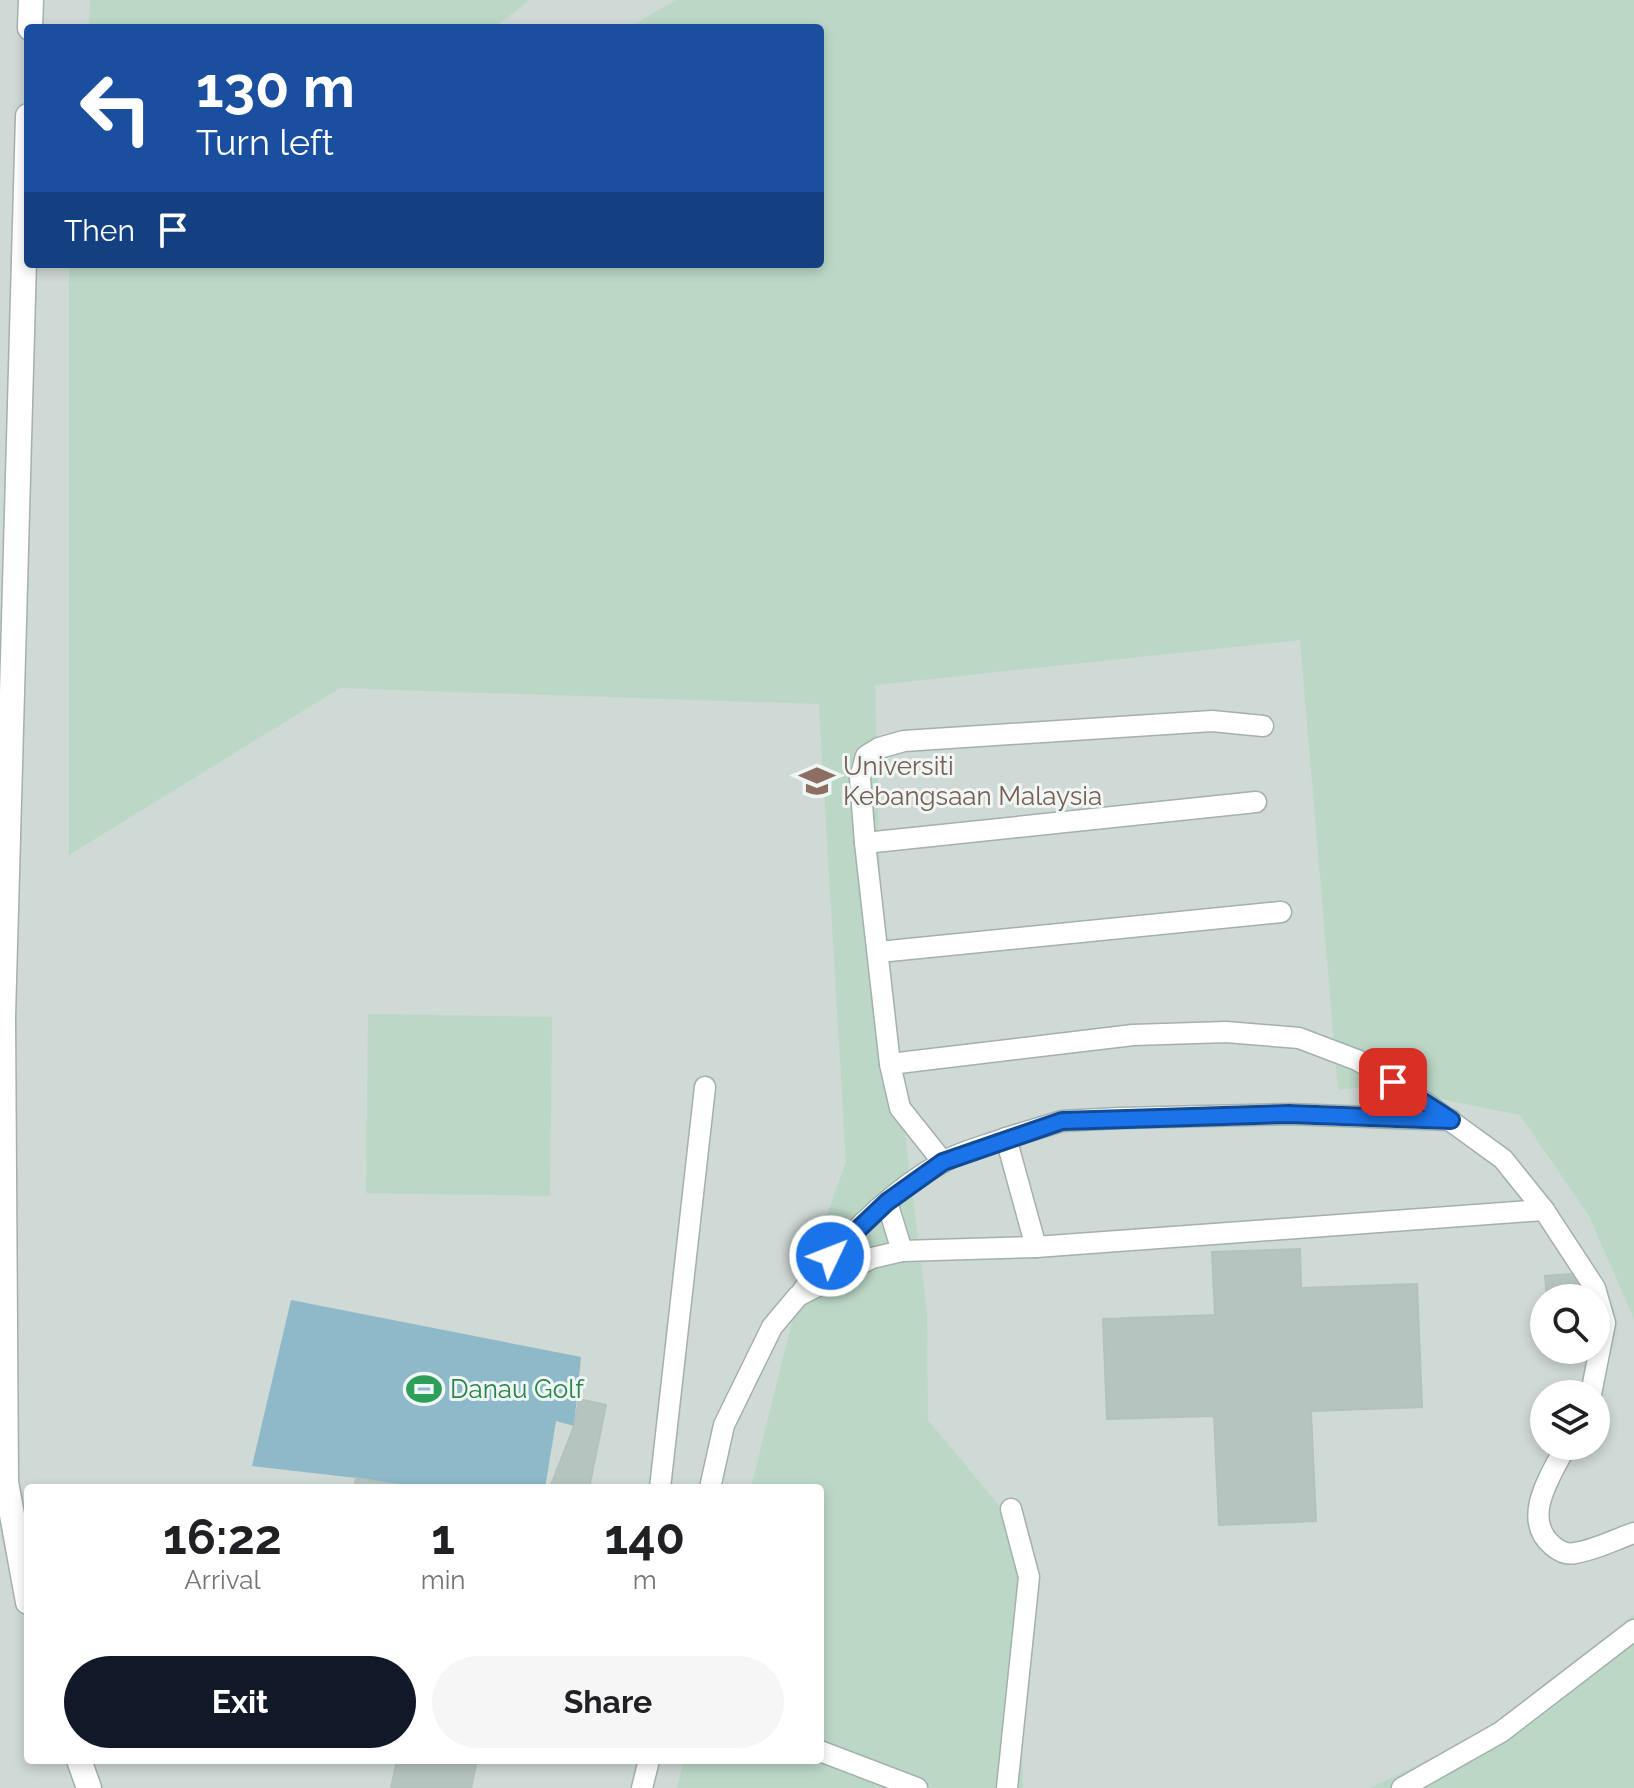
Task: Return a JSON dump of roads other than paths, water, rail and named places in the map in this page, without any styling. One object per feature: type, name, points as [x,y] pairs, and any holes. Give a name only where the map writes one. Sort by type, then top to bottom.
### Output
[{"type":"street","points":[[30,24],[31,0]]},
{"type":"street","points":[[24,249],[1,1017],[6,1482],[24,1580]]},
{"type":"street","points":[[80,1764],[89,1788]]},
{"type":"lane","points":[[943,1162],[900,1108],[890,1064],[865,843],[860,778],[866,756],[879,748],[904,741],[1212,721],[1263,726]]},
{"type":"lane","points":[[865,843],[1256,802]]},
{"type":"lane","points":[[879,952],[1281,912]]},
{"type":"lane","points":[[890,1064],[1133,1035],[1226,1032],[1299,1038],[1357,1060],[1451,1120],[1503,1159],[1544,1210],[1595,1288],[1605,1323],[1594,1380]]},
{"type":"lane","points":[[660,1484],[705,1087]]},
{"type":"lane","points":[[711,1484],[724,1425],[772,1327],[830,1256],[887,1202],[943,1162],[1062,1121],[1289,1114],[1451,1120]]},
{"type":"lane","points":[[1006,1138],[1036,1247]]},
{"type":"lane","points":[[887,1202],[902,1251]]},
{"type":"lane","points":[[798,1296],[872,1258],[902,1251],[1036,1247],[1544,1210]]},
{"type":"lane","points":[[1559,1460],[1540,1497],[1539,1528],[1545,1540],[1559,1551],[1574,1554],[1634,1533]]},
{"type":"lane","points":[[1007,1788],[1029,1577],[1011,1509]]},
{"type":"lane","points":[[1402,1788],[1501,1732],[1634,1630]]},
{"type":"lane","points":[[824,1753],[917,1788]]},
{"type":"lane","points":[[642,1788],[648,1764]]},
{"type":"water","name":"Danau Golf","points":[[291,1300],[581,1357],[574,1426],[556,1421],[546,1484],[392,1484],[252,1466]]},
{"type":"place","name":"Universiti Kebangsaan Malaysia","points":[[817,781]]},
{"type":"place","name":"Danau Golf","points":[[424,1389]]}]
